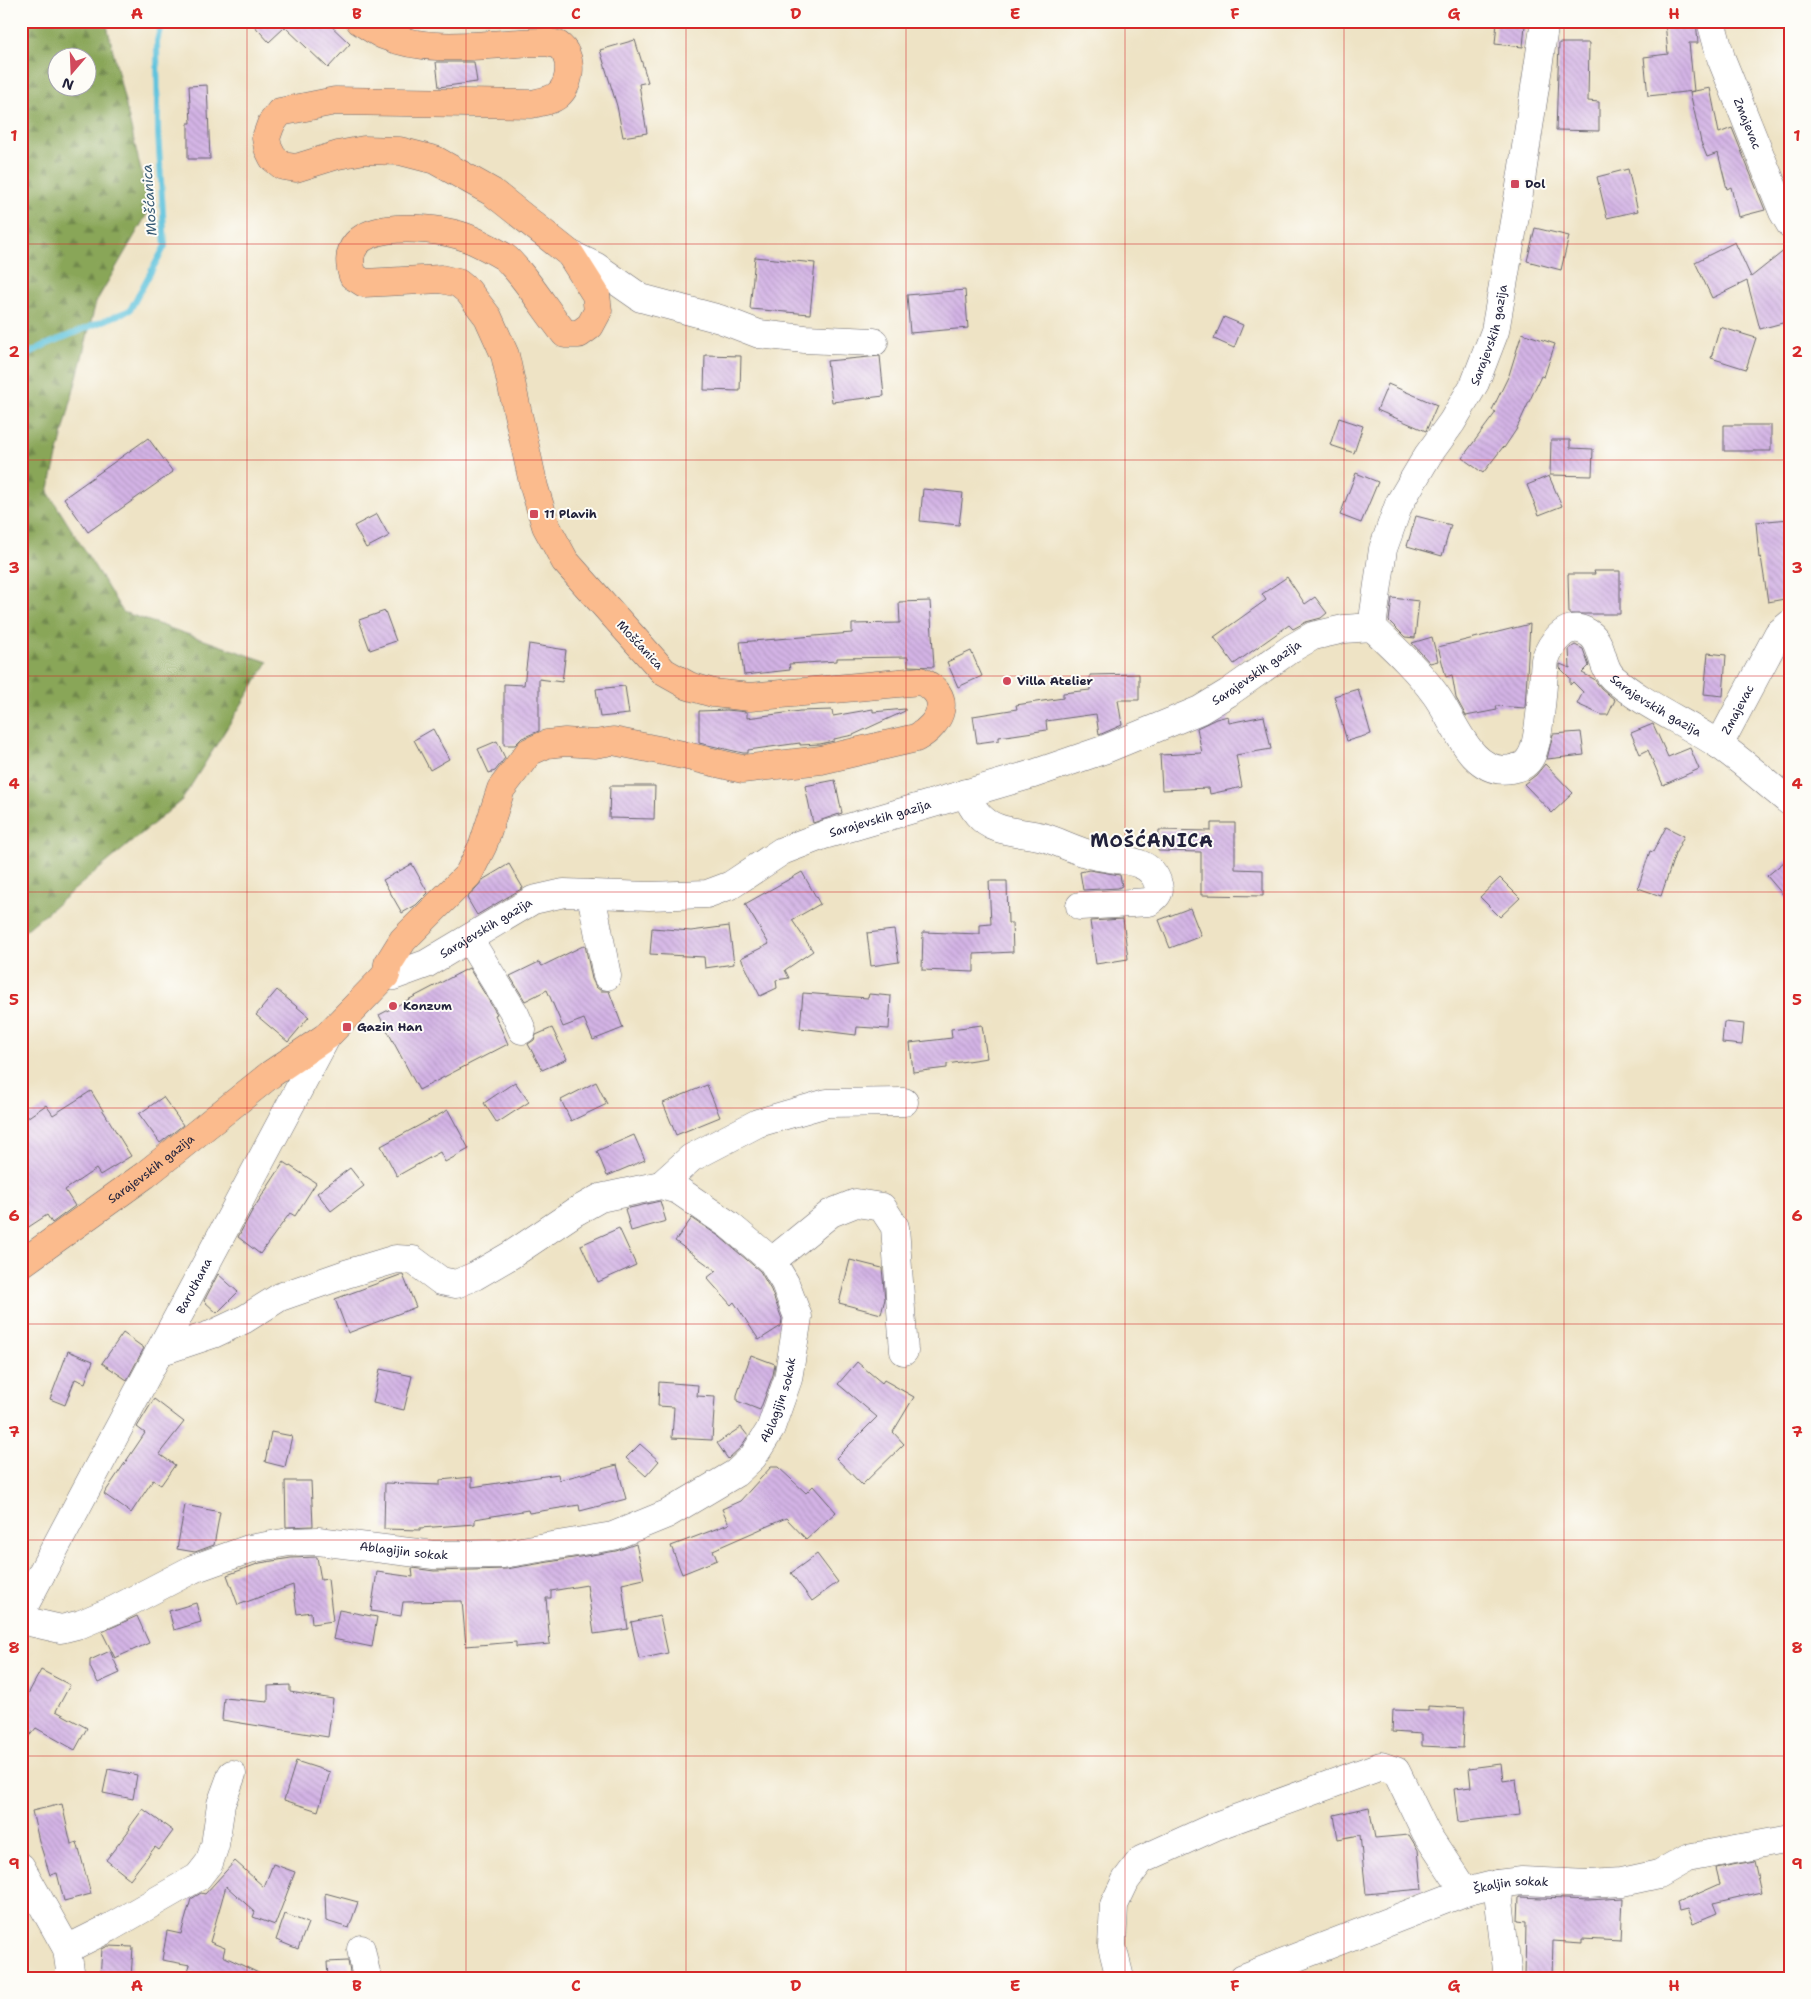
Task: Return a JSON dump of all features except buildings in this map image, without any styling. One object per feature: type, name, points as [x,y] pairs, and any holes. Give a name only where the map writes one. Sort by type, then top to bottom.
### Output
[{"type":"main road","name":"Mošćanica","points":[[360,21],[384,35],[418,44],[450,47],[546,42],[558,46],[567,55],[568,78],[558,95],[552,99],[531,104],[335,101],[280,112],[271,124],[266,138],[273,158],[283,166],[296,168],[364,150],[400,151],[435,160],[492,192],[570,254],[596,295],[598,311],[590,326],[579,334],[565,334],[528,283],[505,258],[460,235],[432,230],[401,228],[379,230],[360,239],[352,249],[350,261],[353,276],[364,283],[441,279],[458,284],[468,292],[488,317],[505,355],[534,487],[546,526],[565,561],[664,672],[689,686],[713,693],[750,697],[920,681],[938,692],[942,706],[938,720],[928,732],[916,738],[821,760],[742,769],[613,741],[595,744],[565,742],[547,744],[529,752],[501,789],[483,845],[468,875],[403,940],[388,964],[386,975]]},
{"type":"main road","name":"Baruthana","points":[[327,1036],[386,975]]},
{"type":"main road","name":"Sarajevskih gazija","points":[[21,1264],[145,1175],[271,1074],[327,1036]]},
{"type":"street","name":"Sarajevskih gazija","points":[[1372,628],[1382,549],[1399,504],[1428,455],[1452,422],[1476,383],[1495,331],[1519,193],[1545,21]]},
{"type":"street","name":"Zmajevac","points":[[1711,21],[1721,58],[1783,212],[1790,224]]},
{"type":"street","name":"Mošćanica","points":[[570,254],[596,266],[641,298],[720,319],[759,334],[805,339],[874,342]]},
{"type":"street","name":"Zmajevac","points":[[1790,624],[1778,634],[1719,745],[1790,802]]},
{"type":"street","name":"Sarajevskih gazija","points":[[386,975],[393,976],[426,964],[533,900],[564,893],[649,896],[707,894],[731,885],[782,851],[866,822],[1033,774],[1103,750],[1200,710],[1313,636],[1344,630],[1372,628],[1402,656],[1435,693],[1465,746],[1484,764],[1504,770],[1523,766],[1531,757],[1536,742],[1545,660],[1549,648],[1560,634],[1573,629],[1584,630],[1595,638],[1603,652],[1605,666],[1612,676],[1624,686],[1719,745]]},
{"type":"street","points":[[965,794],[978,816],[986,823],[998,829],[1042,837],[1094,856],[1135,862],[1152,872],[1158,882],[1160,890],[1156,897],[1149,902],[1080,906]]},
{"type":"street","points":[[591,894],[607,976]]},
{"type":"street","points":[[469,939],[515,1014],[522,1030]]},
{"type":"street","name":"Baruthana","points":[[21,1612],[327,1036]]},
{"type":"street","points":[[159,1352],[213,1334],[245,1319],[280,1297],[396,1258],[413,1260],[442,1280],[456,1284],[475,1276],[511,1255],[575,1212],[600,1198],[661,1185],[691,1158],[758,1123],[827,1103],[904,1102]]},
{"type":"street","name":"Ablagijin sokak","points":[[21,1620],[61,1629],[80,1624],[114,1610],[193,1569],[249,1549],[289,1542],[318,1541],[434,1554],[503,1554],[613,1536],[667,1514],[736,1473],[753,1458],[770,1430],[788,1379],[798,1317],[785,1283],[772,1261],[729,1225],[678,1190],[661,1185]]},
{"type":"street","points":[[772,1261],[831,1212],[856,1203],[882,1207],[896,1226],[904,1351]]},
{"type":"street","points":[[1120,1978],[1112,1946],[1114,1905],[1126,1880],[1142,1860],[1216,1826],[1381,1766],[1396,1771],[1426,1833],[1465,1892]]},
{"type":"street","points":[[67,1949],[109,1928],[198,1876],[209,1863],[215,1845],[221,1804],[232,1774]]},
{"type":"street","name":"Škaljin sokak","points":[[1243,1978],[1465,1892],[1497,1884],[1522,1881],[1589,1884],[1622,1882],[1659,1874],[1687,1858],[1790,1839]]},
{"type":"street","points":[[21,1867],[67,1949],[72,1978]]},
{"type":"street","points":[[1497,1884],[1508,1978]]},
{"type":"street","points":[[361,1949],[367,1978]]},
{"type":"green space","points":[[21,21],[106,21],[150,209],[96,302],[48,492],[123,612],[268,662],[182,800],[21,934]]},
{"type":"waterway","name":"Mošćanica","points":[[21,358],[43,346],[130,310],[165,246],[158,132],[157,41],[162,21]]},
{"type":"place","name":"Dol","points":[[1515,184]]},
{"type":"place","name":"11 Plavih","points":[[534,514]]},
{"type":"place","name":"Villa Atelier","points":[[1007,681]]},
{"type":"place","name":"Konzum","points":[[393,1006]]},
{"type":"place","name":"Gazin Han","points":[[347,1027]]},
{"type":"district","name":"MOŠĆANICA","points":[[1152,841]]}]
